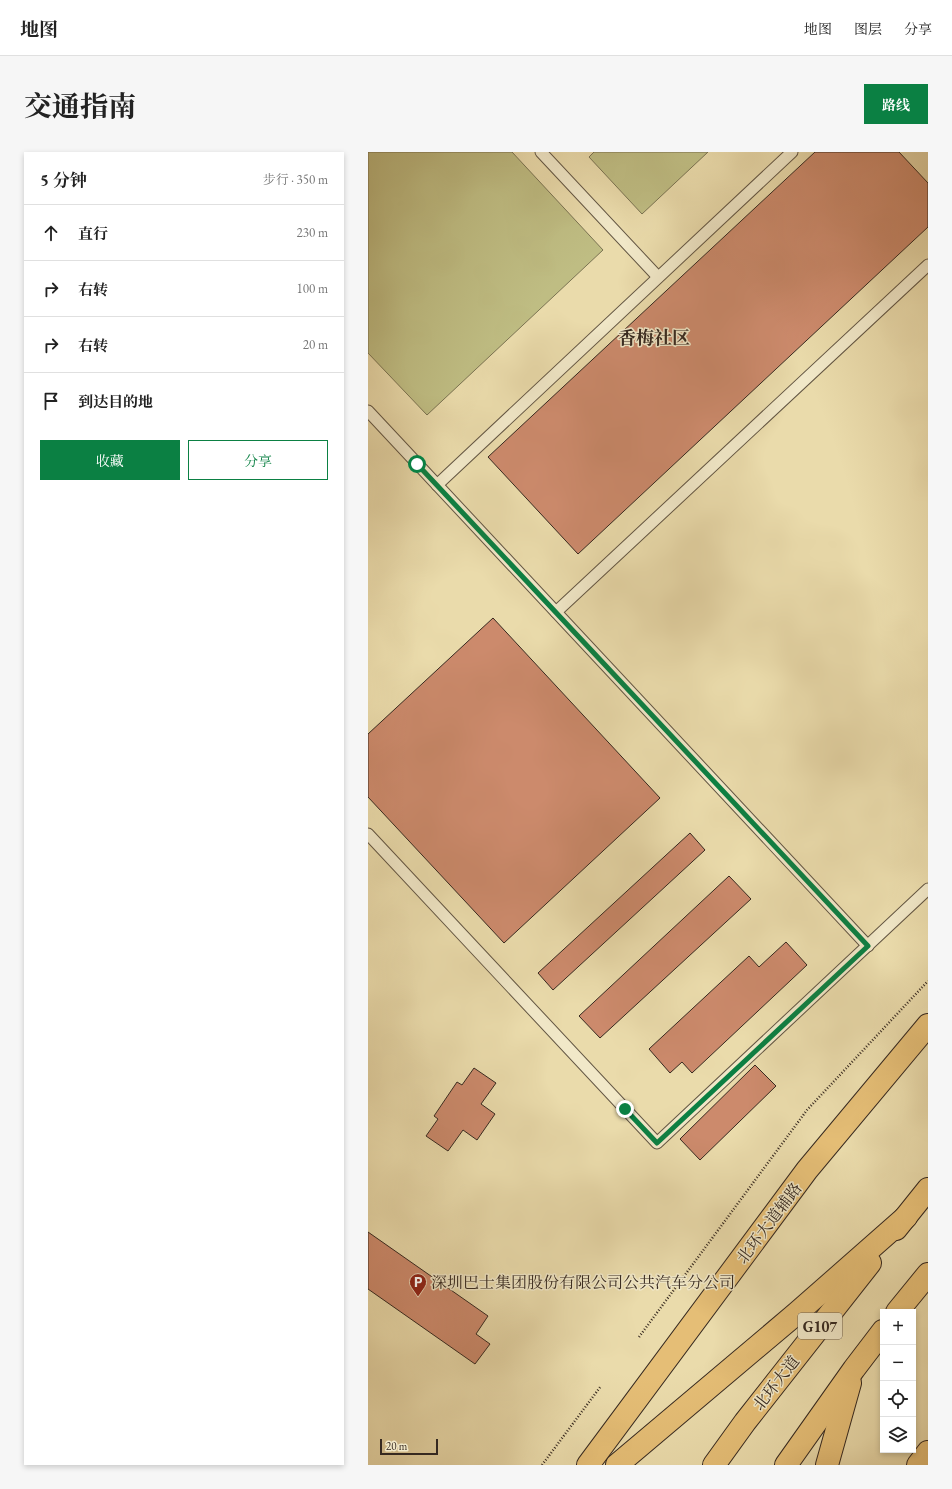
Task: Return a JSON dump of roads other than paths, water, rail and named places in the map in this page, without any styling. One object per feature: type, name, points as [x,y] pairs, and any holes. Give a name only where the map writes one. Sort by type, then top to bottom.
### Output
[{"type":"main road","name":"北环大道辅路","points":[[588,1465],[808,1170],[928,1025]]},
{"type":"main road","name":"北环大道","points":[[714,1465],[745,1422],[928,1189]]},
{"type":"main road","points":[[617,1465],[797,1313],[906,1217]]},
{"type":"main road","points":[[901,1309],[928,1274]]},
{"type":"main road","points":[[904,1309],[928,1293]]},
{"type":"main road","points":[[786,1465],[880,1335]]},
{"type":"main road","points":[[826,1465],[854,1369]]},
{"type":"main road","points":[[918,1465],[928,1452]]},
{"type":"lane","points":[[541,152],[658,277]]},
{"type":"lane","points":[[437,485],[792,152]]},
{"type":"lane","points":[[556,612],[928,265]]},
{"type":"lane","points":[[368,411],[868,946]]},
{"type":"lane","points":[[368,834],[657,1143],[928,889]]},
{"type":"place","name":"深圳巴士集团股份有限公司公共汽车分公司","points":[[418,1297]]},
{"type":"district","name":"香梅社区","points":[[654,337]]}]
